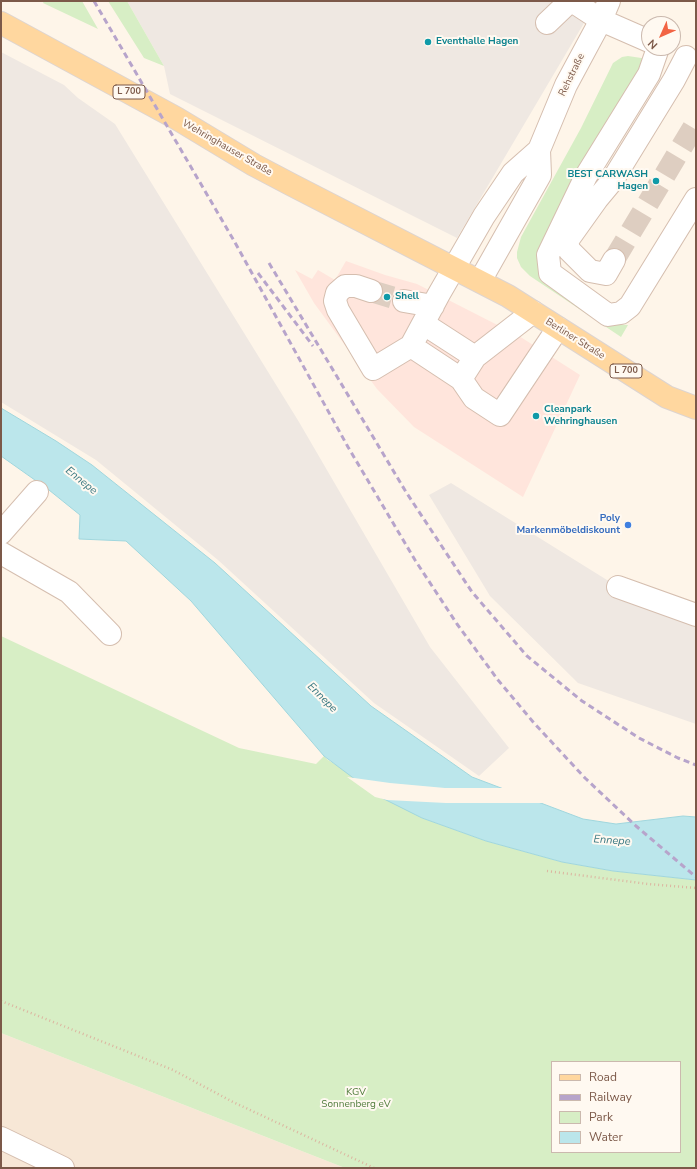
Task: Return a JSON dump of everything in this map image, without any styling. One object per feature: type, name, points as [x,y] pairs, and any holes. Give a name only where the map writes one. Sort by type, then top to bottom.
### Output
[{"type":"main road","name":"Wehringhauser Straße","points":[[1,23],[176,118],[254,165],[375,229],[454,268]]},
{"type":"main road","name":"Berliner Straße","points":[[454,268],[480,281],[533,312],[667,397],[696,408]]},
{"type":"street","points":[[547,23],[571,1],[605,10],[641,35]]},
{"type":"street","name":"Rehstraße","points":[[411,346],[484,216],[513,173],[538,150],[566,85],[605,10]]},
{"type":"street","points":[[614,260],[606,274],[590,271],[569,250],[567,241],[612,181],[674,80],[691,59],[681,55]]},
{"type":"street","points":[[655,56],[649,74],[586,176],[548,255],[550,273],[608,315],[621,313],[630,306],[696,199]]},
{"type":"street","name":"Rehstraße","points":[[480,281],[540,175],[538,150]]},
{"type":"street","points":[[364,289],[345,286],[338,293],[335,301],[338,310],[372,369],[411,346],[461,379],[474,398],[500,415],[558,328]]},
{"type":"street","points":[[404,301],[429,315],[475,357]]},
{"type":"street","points":[[461,379],[475,357],[533,312]]},
{"type":"street","points":[[1,533],[37,492]]},
{"type":"street","points":[[1,553],[69,592],[110,634]]},
{"type":"street","points":[[618,587],[696,615]]},
{"type":"street","points":[[1,1138],[63,1168]]},
{"type":"path","points":[[547,871],[648,884],[696,888]]},
{"type":"path","points":[[1,1002],[173,1070],[240,1105],[374,1168]]},
{"type":"shaded area","points":[[127,1],[597,1],[457,238],[170,94],[164,66]]},
{"type":"shaded area","points":[[1,52],[64,85],[78,98],[115,124],[299,422],[430,647],[509,748],[479,776],[374,703],[218,560],[96,460],[1,402]]},
{"type":"shaded area","points":[[346,261],[385,275],[417,284],[519,336],[580,375],[523,497],[414,427],[377,389],[314,303],[295,270],[312,279],[318,270],[335,280]]},
{"type":"shaded area","points":[[451,483],[607,580],[696,609],[696,724],[578,683],[490,596],[429,495]]},
{"type":"shaded area","points":[[1,1033],[345,1168],[1,1168]]},
{"type":"green space","points":[[44,1],[82,1],[98,29],[43,3]]},
{"type":"green space","points":[[108,1],[127,1],[164,66],[144,58]]},
{"type":"green space","points":[[628,56],[648,59],[544,259],[612,324],[628,325],[621,337],[530,276],[521,267],[517,258],[517,252],[521,237],[581,128],[613,63],[622,57]]},
{"type":"green space","name":"KGV Sonnenberg eV","points":[[1,636],[239,748],[316,764],[324,756],[328,760],[422,818],[486,841],[562,862],[613,871],[696,880],[696,1168],[345,1168],[1,1033]]},
{"type":"water","name":"Ennepe","points":[[1,408],[56,441],[92,465],[215,563],[371,706],[472,777],[583,819],[616,824],[683,816],[696,817],[696,880],[613,871],[562,862],[486,841],[422,818],[376,795],[324,756],[191,601],[126,541],[79,539],[80,515],[49,490],[1,456]]},
{"type":"pier","points":[[347,777],[445,788],[507,788],[546,803],[446,803],[387,800],[375,797]]},
{"type":"tunnel","points":[[614,260],[696,123]]},
{"type":"tunnel","points":[[371,291],[404,301]]},
{"type":"railway","points":[[94,1],[233,239],[348,447],[415,560],[457,624],[498,680],[534,723],[585,778],[636,826],[696,877]]},
{"type":"railway","points":[[269,263],[406,492],[472,592],[527,656],[582,701],[639,738],[678,758],[696,765]]},
{"type":"railway","points":[[258,273],[313,346]]},
{"type":"place","name":"Eventhalle Hagen","points":[[428,42]]},
{"type":"place","name":"BEST CARWASH Hagen","points":[[656,181]]},
{"type":"place","name":"Shell","points":[[387,297]]},
{"type":"place","name":"Cleanpark Wehringhausen","points":[[536,416]]},
{"type":"place","name":"Poly Markenmöbeldiskount","points":[[628,525]]}]
